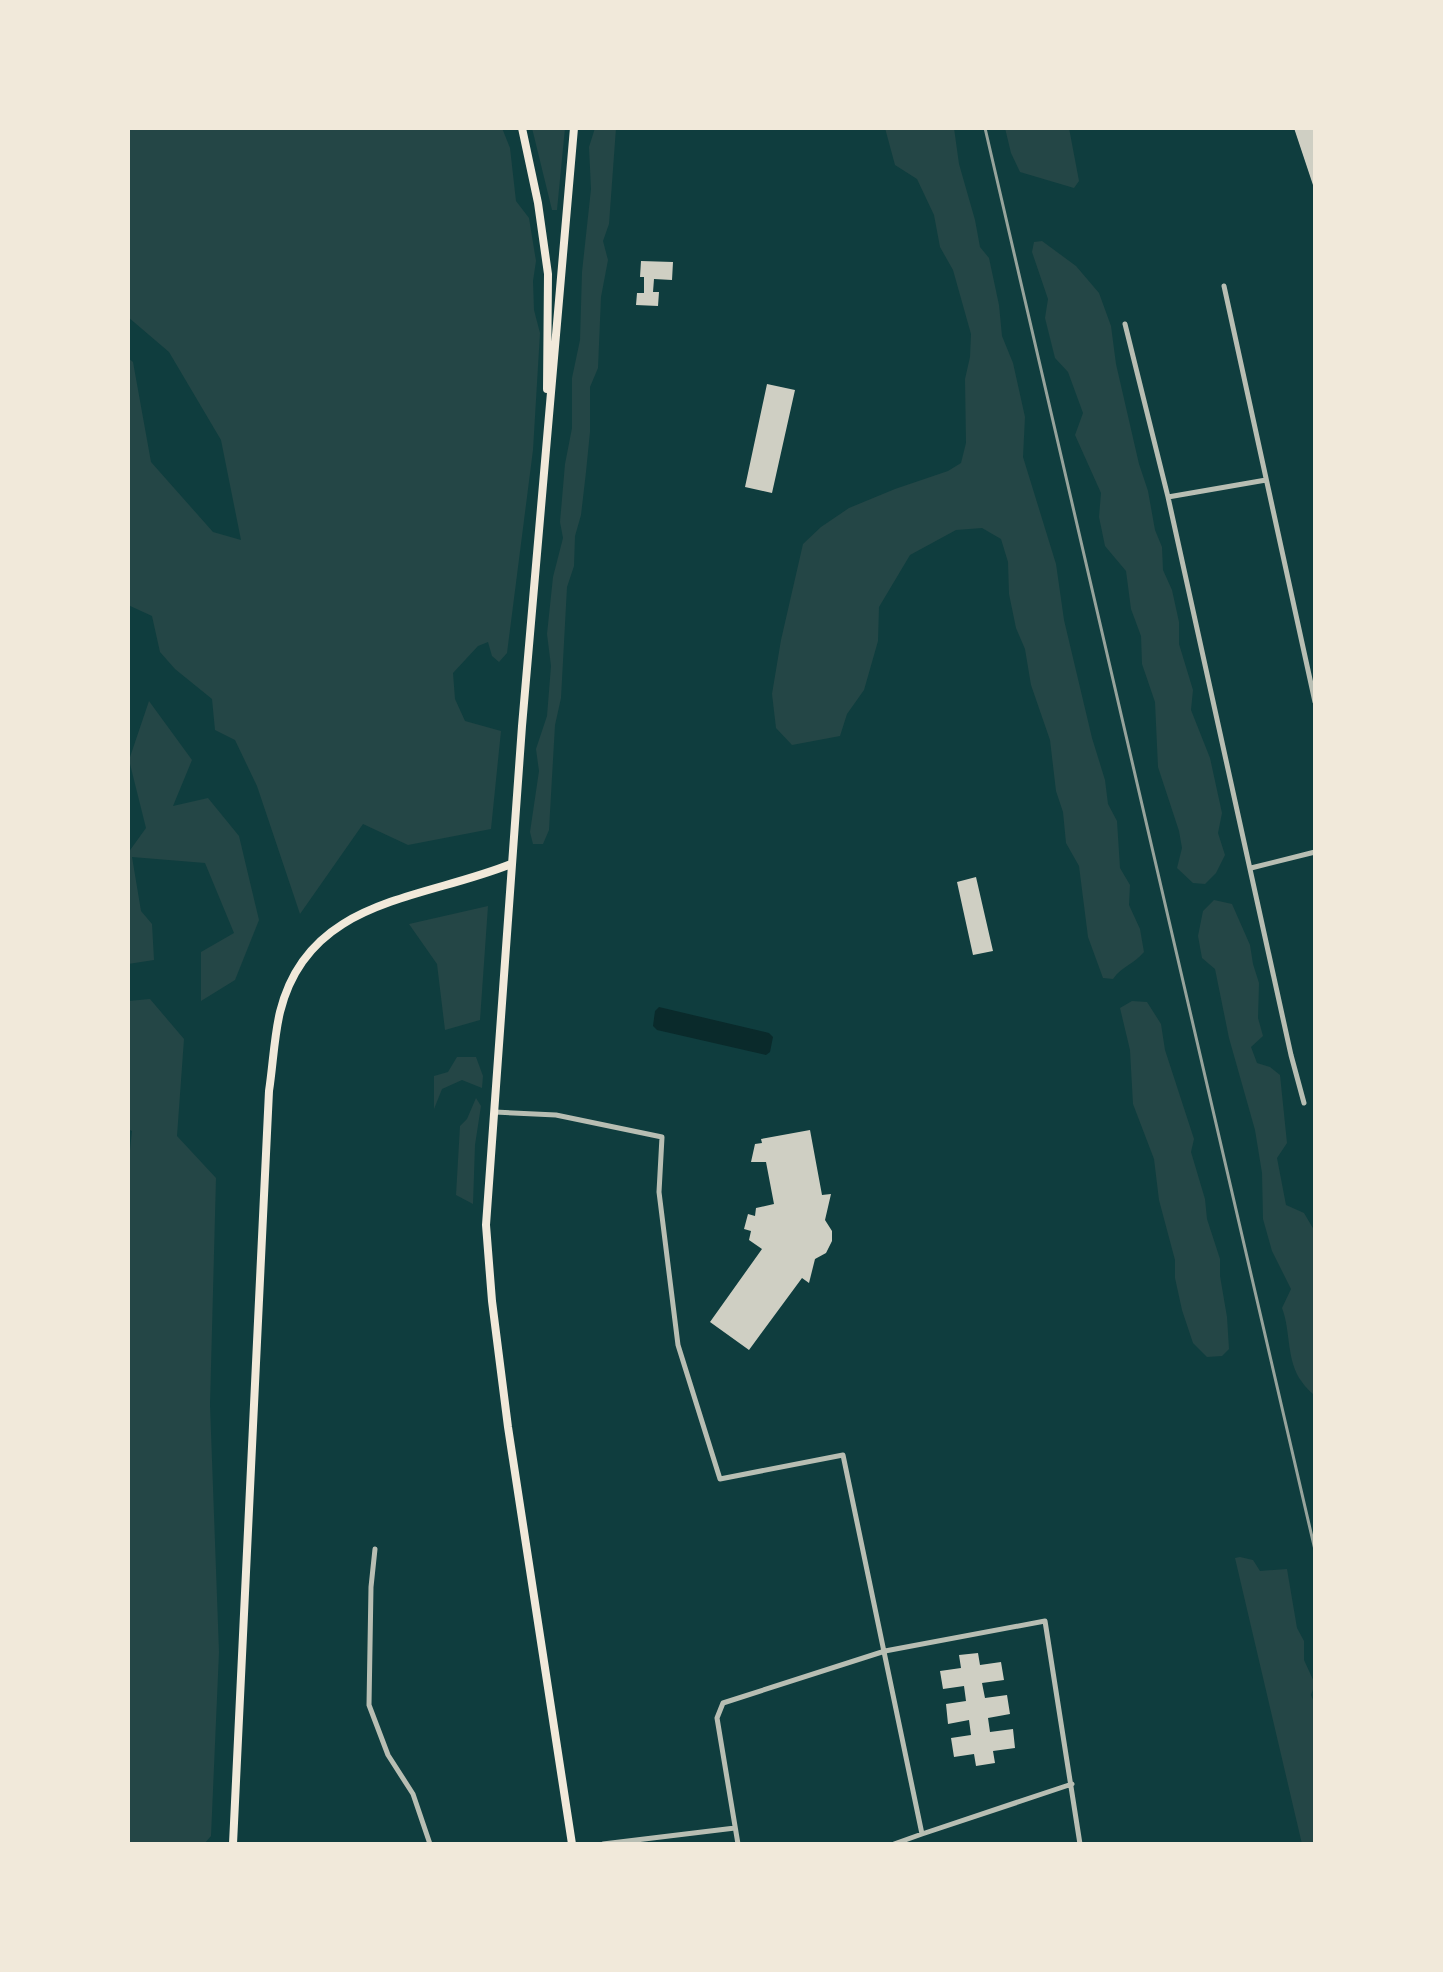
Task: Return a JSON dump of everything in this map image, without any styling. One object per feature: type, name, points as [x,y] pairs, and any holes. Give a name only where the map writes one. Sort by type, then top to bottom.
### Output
[{"type":"main road","points":[[522,128],[538,203],[548,274],[547,424]]},
{"type":"main road","points":[[572,1844],[492,1301],[486,1225],[511,864],[574,128]]},
{"type":"main road","points":[[233,1844],[269,1091],[280,1010],[301,961],[327,933],[380,904],[511,864]]},
{"type":"street","points":[[1224,286],[1315,702]]},
{"type":"street","points":[[1125,324],[1168,497],[1304,1103]]},
{"type":"street","points":[[1168,497],[1266,480]]},
{"type":"street","points":[[1251,868],[1315,852]]},
{"type":"street","points":[[492,1112],[556,1115],[662,1137],[659,1192],[678,1345],[720,1479],[843,1455],[922,1834]]},
{"type":"street","points":[[375,1549],[371,1587],[369,1705],[388,1755],[413,1794],[430,1844]]},
{"type":"street","points":[[738,1844],[717,1718],[723,1703],[885,1651],[1045,1621],[1080,1844]]},
{"type":"street","points":[[894,1844],[1072,1784]]},
{"type":"street","points":[[603,1844],[735,1828]]},
{"type":"shaded area","points":[[128,128],[502,128],[510,148],[516,201],[529,218],[536,261],[534,310],[540,333],[533,450],[507,653],[499,662],[492,656],[488,642],[478,646],[453,673],[455,699],[465,721],[501,731],[491,829],[408,845],[363,824],[300,914],[257,786],[235,740],[215,730],[212,699],[175,669],[160,652],[152,616],[128,605],[128,358],[133,362],[151,462],[213,532],[241,540],[221,440],[169,352],[128,317]]},
{"type":"shaded area","points":[[532,128],[565,128],[557,210],[552,210]]},
{"type":"shaded area","points":[[595,128],[616,128],[609,224],[603,241],[608,260],[601,297],[598,368],[590,387],[590,432],[581,515],[575,536],[574,566],[567,587],[549,830],[543,844],[533,844],[530,832],[539,771],[536,749],[547,716],[551,666],[547,634],[553,577],[563,538],[560,522],[572,428],[572,378],[580,340],[582,272],[591,189],[589,147]]},
{"type":"shaded area","points":[[885,128],[954,128],[959,164],[980,247],[989,258],[1002,336],[1013,363],[1025,417],[1023,457],[1056,564],[1064,620],[1092,738],[1105,780],[1108,804],[1117,821],[1120,868],[1130,885],[1129,905],[1140,929],[1144,952],[1113,979],[1103,978],[1088,937],[1079,866],[1066,843],[1050,740],[1031,685],[1025,649],[1016,628],[1009,594],[1008,562],[1001,539],[982,528],[956,530],[910,555],[879,607],[878,641],[864,690],[847,714],[840,736],[792,745],[776,728],[772,694],[803,544],[849,508],[948,471],[961,463],[966,443],[965,379],[971,334],[953,270],[940,247],[934,215],[917,179],[895,165]]},
{"type":"shaded area","points":[[1005,128],[1069,128],[1079,181],[1074,188],[1020,172]]},
{"type":"shaded area","points":[[1042,241],[1076,266],[1099,293],[1111,326],[1116,364],[1139,464],[1162,547],[1163,570],[1172,590],[1179,622],[1179,644],[1193,690],[1191,710],[1210,758],[1222,813],[1218,833],[1225,855],[1216,873],[1205,884],[1193,883],[1177,868],[1182,848],[1158,767],[1155,702],[1142,664],[1141,636],[1131,609],[1126,571],[1105,546],[1099,517],[1101,493],[1075,435],[1083,413],[1068,372],[1055,358],[1045,318],[1048,299],[1032,252],[1034,242]]},
{"type":"shaded area","points":[[149,701],[192,760],[173,806],[208,798],[239,836],[259,920],[235,980],[201,1001],[201,952],[234,933],[205,863],[132,857],[141,911],[152,924],[154,960],[128,964],[128,853],[146,828],[129,760]]},
{"type":"shaded area","points":[[1214,900],[1232,904],[1250,945],[1259,983],[1258,1018],[1263,1036],[1251,1047],[1257,1063],[1270,1067],[1280,1075],[1287,1143],[1277,1158],[1286,1205],[1304,1213],[1314,1230],[1315,1396],[1303,1384],[1293,1365],[1282,1308],[1291,1289],[1272,1251],[1263,1219],[1262,1173],[1255,1130],[1229,1038],[1215,969],[1202,958],[1198,936],[1203,911]]},
{"type":"shaded area","points":[[488,906],[480,1020],[445,1030],[437,964],[409,924]]},
{"type":"shaded area","points":[[150,999],[184,1039],[177,1136],[216,1178],[210,1405],[219,1652],[211,1836],[204,1844],[128,1844],[128,1168],[132,1131],[128,1129],[128,1001]]},
{"type":"shaded area","points":[[1132,1001],[1147,1002],[1161,1024],[1165,1050],[1194,1139],[1191,1152],[1220,1259],[1229,1349],[1222,1356],[1207,1357],[1193,1343],[1182,1310],[1175,1278],[1175,1260],[1159,1200],[1154,1159],[1133,1104],[1130,1050],[1120,1008]]},
{"type":"shaded area","points":[[659,1007],[769,1033],[773,1037],[770,1052],[766,1055],[657,1030],[653,1026],[655,1011]]},
{"type":"shaded area","points":[[457,1057],[476,1057],[483,1076],[482,1088],[462,1080],[442,1089],[434,1109],[434,1076],[448,1072]]},
{"type":"shaded area","points":[[476,1098],[481,1106],[475,1145],[473,1204],[456,1195],[460,1126],[467,1119]]},
{"type":"shaded area","points":[[1235,1558],[1253,1560],[1260,1571],[1287,1569],[1297,1628],[1304,1641],[1304,1660],[1315,1684],[1311,1695],[1315,1705],[1315,1844],[1302,1844]]},
{"type":"building","points":[[1294,128],[1315,128],[1315,188],[1314,188]]},
{"type":"building","points":[[641,261],[673,262],[672,280],[654,279],[653,292],[659,292],[658,306],[636,305],[637,293],[644,293],[644,277],[640,277]]},
{"type":"building","points":[[767,384],[795,390],[772,493],[745,487]]},
{"type":"building","points":[[976,877],[993,951],[973,955],[957,882]]},
{"type":"building","points":[[810,1130],[822,1195],[831,1194],[825,1220],[832,1231],[832,1241],[826,1253],[815,1259],[809,1283],[802,1278],[749,1350],[710,1322],[762,1249],[749,1240],[751,1231],[744,1229],[748,1214],[755,1216],[756,1208],[774,1204],[766,1162],[751,1162],[755,1144],[762,1143],[761,1139]]},
{"type":"building","points":[[978,1653],[980,1665],[1001,1662],[1004,1680],[982,1683],[985,1698],[1007,1695],[1010,1714],[988,1718],[990,1732],[1013,1729],[1015,1748],[993,1751],[995,1763],[976,1766],[974,1754],[954,1757],[951,1738],[971,1735],[969,1720],[948,1724],[946,1704],[966,1701],[964,1686],[943,1689],[940,1671],[961,1668],[959,1655]]},
{"type":"railway","points":[[985,128],[1315,1550]]}]
